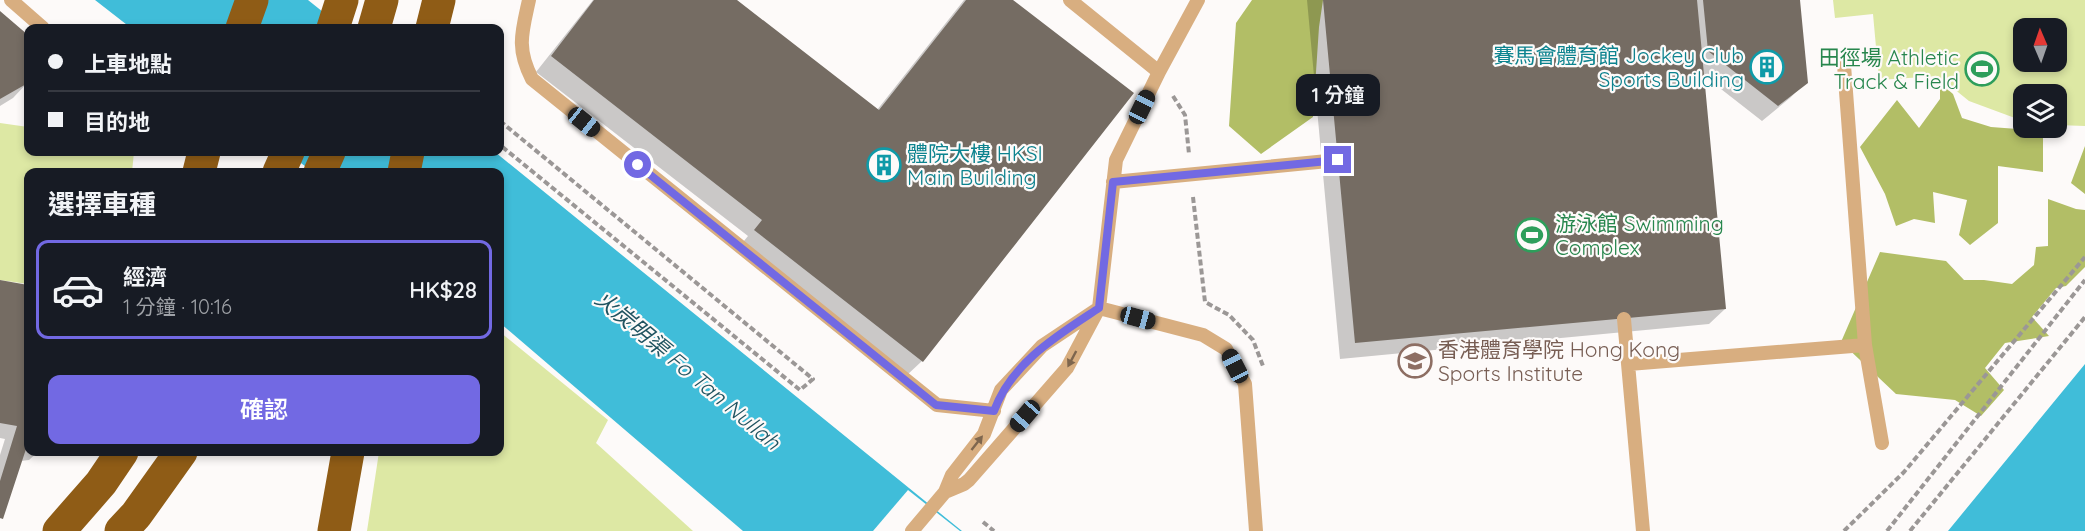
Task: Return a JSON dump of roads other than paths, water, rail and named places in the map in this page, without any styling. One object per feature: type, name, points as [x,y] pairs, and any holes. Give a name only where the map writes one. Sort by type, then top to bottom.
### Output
[{"type":"highway","points":[[243,24],[252,0]]},
{"type":"highway","points":[[375,24],[382,0]]},
{"type":"highway","points":[[433,24],[439,0]]},
{"type":"highway","points":[[105,531],[116,456]]},
{"type":"highway","points":[[59,531],[101,483],[119,456]]},
{"type":"highway","points":[[147,531],[152,456]]},
{"type":"highway","points":[[121,531],[136,515],[178,456]]},
{"type":"highway","points":[[334,531],[347,456]]},
{"type":"lane","points":[[11,0],[38,24]]},
{"type":"lane","points":[[529,0],[521,45],[524,62],[532,79],[936,405],[994,411]]},
{"type":"lane","points":[[1070,0],[1159,72]]},
{"type":"lane","points":[[945,492],[969,480],[1067,368],[1099,308],[1116,160],[1159,72],[1198,0]]},
{"type":"lane","points":[[1844,65],[1865,345],[1882,443]]},
{"type":"lane","points":[[1113,182],[1338,160]]},
{"type":"lane","points":[[912,531],[945,492],[952,475],[984,434],[1001,390],[1042,346],[1099,308],[1203,335],[1226,349],[1245,384],[1257,531]]},
{"type":"lane","points":[[1624,319],[1643,531]]},
{"type":"lane","points":[[1629,364],[1865,345]]},
{"type":"water","points":[[95,0],[308,0],[338,24],[126,24]]},
{"type":"water","name":"火炭明渠 Fo Tan Nullah","points":[[291,156],[500,156],[962,531],[743,531],[504,326],[504,168],[308,168]]},
{"type":"water","points":[[2085,364],[2085,531],[1948,531]]},
{"type":"place","name":"賽馬會體育館 Jockey Club Sports Building","points":[[1767,67]]},
{"type":"place","name":"田徑場 Athletic Track & Field","points":[[1982,69]]},
{"type":"place","name":"體院大樓 HKSI Main Building","points":[[884,165]]},
{"type":"place","name":"游泳館 Swimming Complex","points":[[1532,235]]},
{"type":"place","name":"香港體育學院 Hong Kong Sports Institute","points":[[1415,361]]}]
